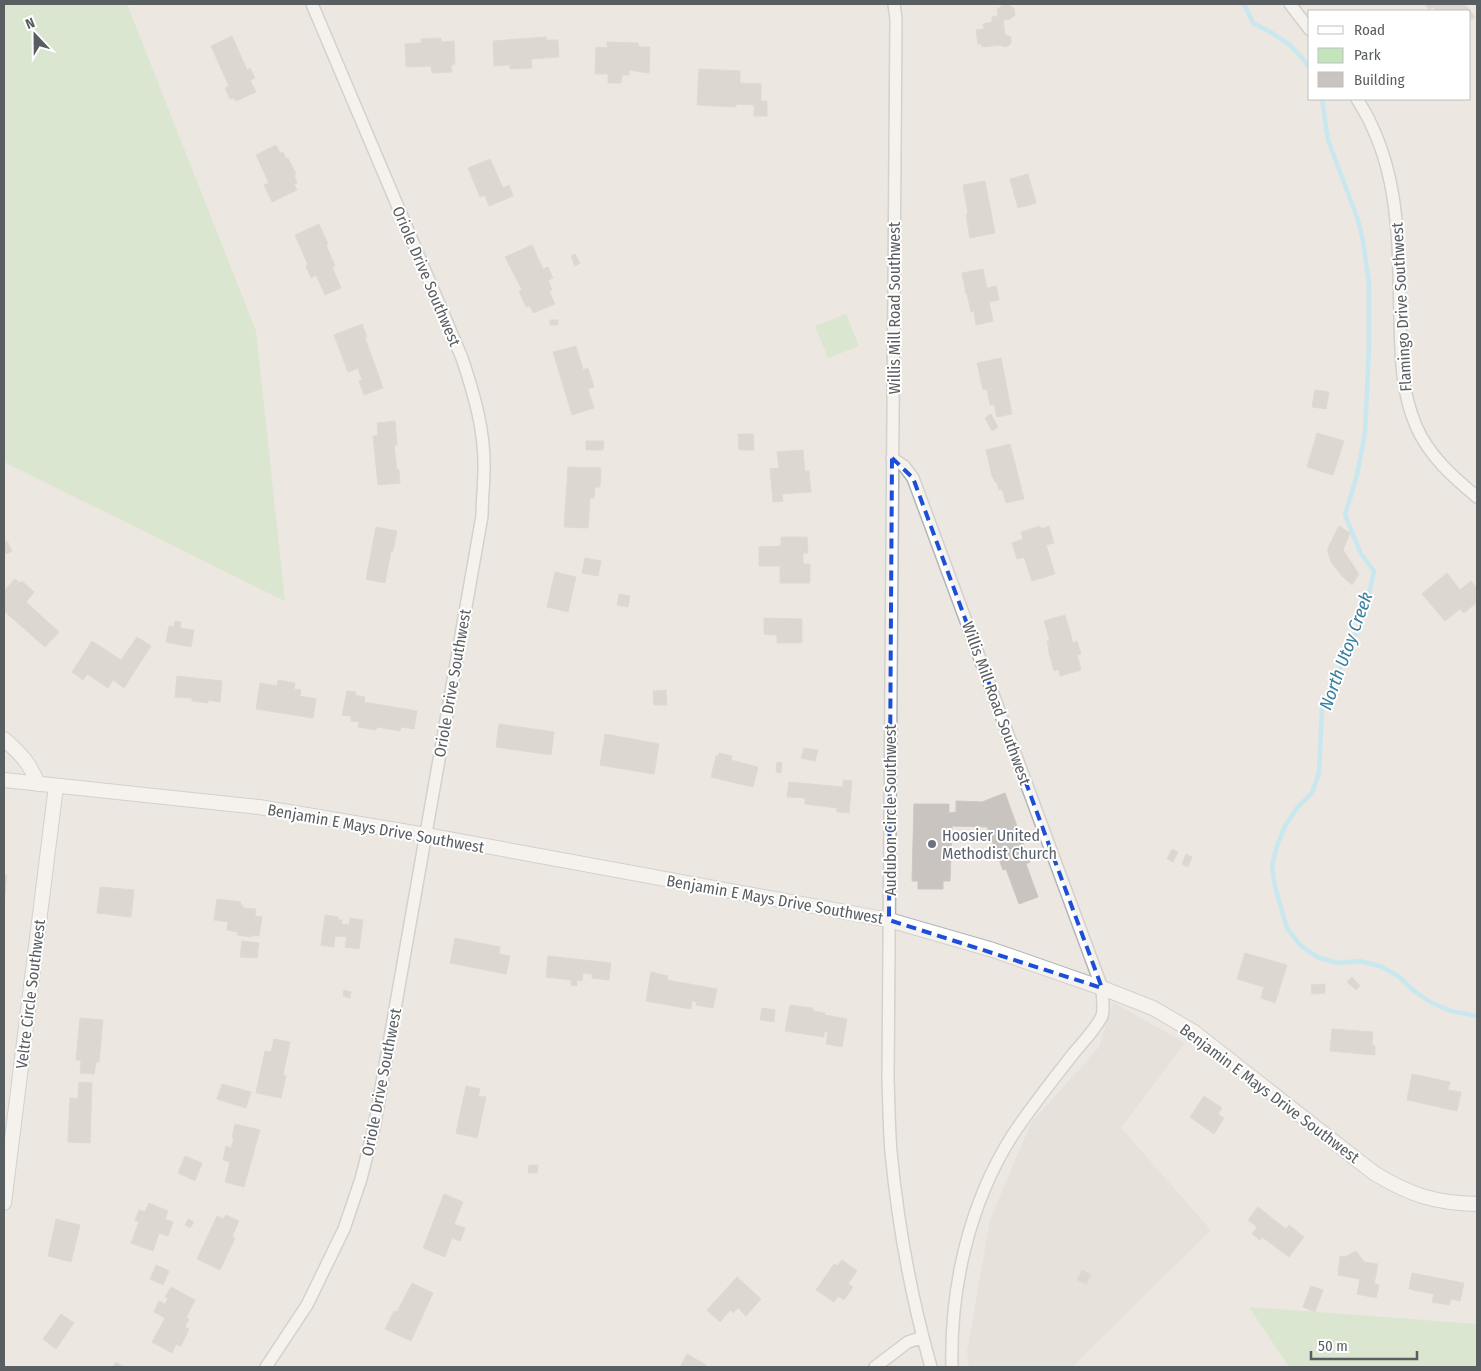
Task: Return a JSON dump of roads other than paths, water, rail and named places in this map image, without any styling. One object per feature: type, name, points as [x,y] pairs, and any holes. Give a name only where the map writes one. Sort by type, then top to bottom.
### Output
[{"type":"street","name":"Oriole Drive Southwest","points":[[266,1367],[307,1305],[344,1229],[361,1179],[374,1128],[482,516],[484,468],[481,425],[474,394],[462,358],[312,4]]},
{"type":"street","name":"Willis Mill Road Southwest","points":[[894,4],[896,19],[892,458],[904,466],[913,478],[1102,988],[1102,1017],[1030,1110],[1011,1138],[989,1180],[972,1225],[958,1281],[951,1338],[952,1367]]},
{"type":"street","points":[[1290,4],[1308,27]]},
{"type":"street","name":"Flamingo Drive Southwest","points":[[1358,100],[1383,153],[1394,198],[1398,230],[1401,372],[1407,401],[1417,428],[1432,453],[1450,475],[1477,497]]},
{"type":"street","name":"Audubon Circle Southwest","points":[[892,458],[888,1080],[891,1151],[903,1245],[931,1367]]},
{"type":"street","points":[[4,739],[20,753],[30,766],[38,784]]},
{"type":"street","name":"Benjamin E Mays Drive Southwest","points":[[4,780],[259,807],[426,835],[889,920],[993,950],[1153,1008],[1194,1032],[1374,1173],[1400,1188],[1428,1199],[1461,1204],[1477,1204]]},
{"type":"street","name":"Veltre Circle Southwest","points":[[4,1204],[56,786]]},
{"type":"street","points":[[875,1367],[908,1342],[923,1337]]},
{"type":"waterway","name":"North Utoy Creek","points":[[1244,4],[1253,23],[1290,45],[1308,66]]},
{"type":"waterway","name":"North Utoy Creek","points":[[1322,100],[1328,140],[1358,220],[1369,283],[1369,348],[1365,433],[1357,475],[1345,515],[1361,554],[1374,571],[1365,612],[1329,689],[1322,709],[1319,773],[1312,793],[1297,808],[1285,826],[1277,846],[1272,866],[1275,887],[1287,928],[1300,945],[1317,957],[1338,963],[1359,961],[1380,966],[1398,976],[1414,991],[1432,1003],[1451,1011],[1477,1016]]},
{"type":"place","name":"Hoosier United Methodist Church","points":[[932,844]]}]
